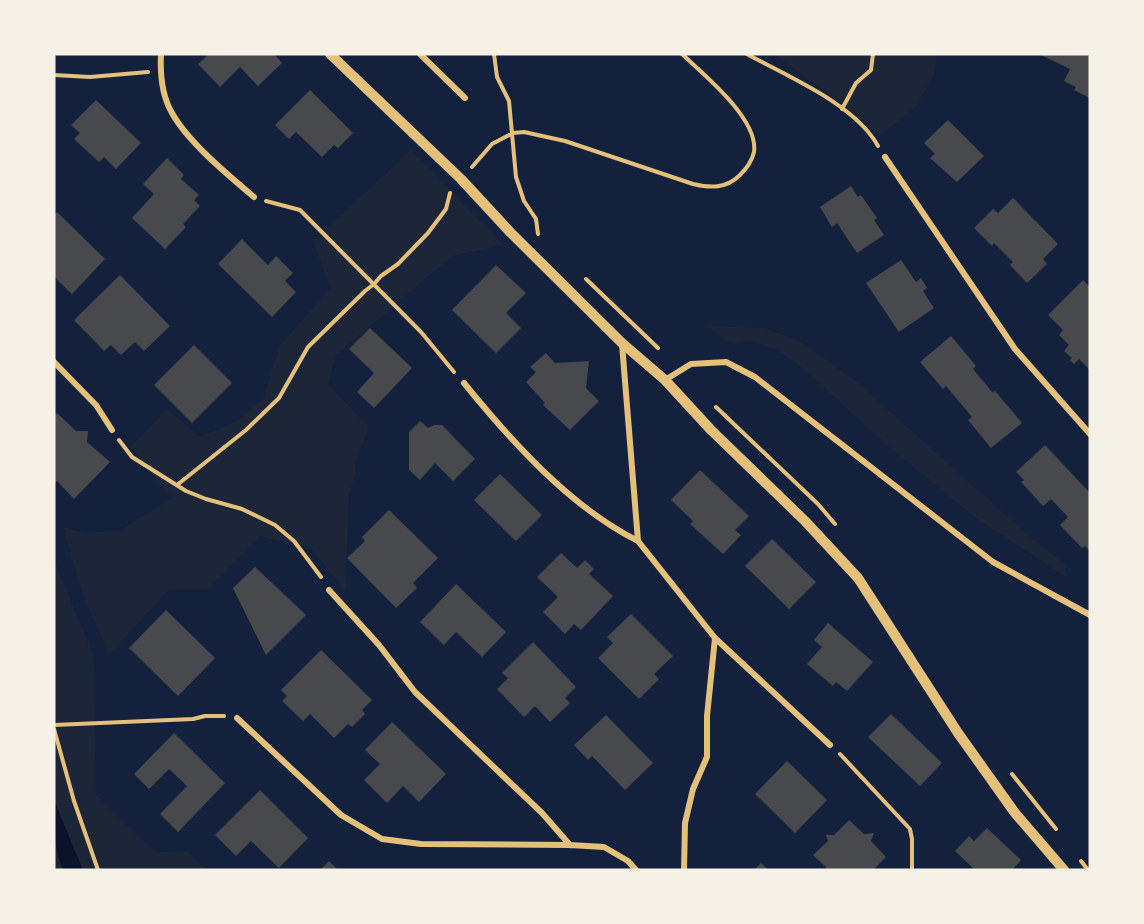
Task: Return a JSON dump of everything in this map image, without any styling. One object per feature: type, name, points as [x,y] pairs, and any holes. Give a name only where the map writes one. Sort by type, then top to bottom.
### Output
[{"type":"street","points":[[161,54],[160,72],[164,96],[172,114],[216,164],[254,197]]},
{"type":"street","points":[[330,54],[461,179],[622,343],[665,380],[711,430],[805,521],[858,578],[958,733],[1015,813],[1065,870]]},
{"type":"street","points":[[420,54],[465,98]]},
{"type":"street","points":[[885,157],[1015,349],[1090,434]]},
{"type":"street","points":[[622,343],[638,541]]},
{"type":"street","points":[[54,362],[96,405],[112,430]]},
{"type":"street","points":[[665,380],[691,364],[726,362],[755,377],[993,562],[1090,615]]},
{"type":"street","points":[[464,383],[505,433],[575,498],[615,530],[638,541],[715,638],[830,745]]},
{"type":"street","points":[[329,590],[379,645],[416,692],[542,813],[570,845]]},
{"type":"street","points":[[684,870],[685,824],[693,789],[708,757],[707,716],[715,638]]},
{"type":"street","points":[[237,718],[341,815],[382,839],[421,844],[570,845],[604,848],[628,861],[636,870]]},
{"type":"path","points":[[494,54],[497,77],[509,101],[516,177],[524,201],[536,219],[541,262]]},
{"type":"path","points":[[461,179],[492,144],[513,133],[524,132],[565,141],[709,188],[724,186],[738,177],[748,166],[754,150],[754,142],[745,120],[735,106],[682,54]]},
{"type":"path","points":[[747,54],[806,85],[855,118],[873,136],[885,157]]},
{"type":"path","points":[[842,109],[856,83],[871,70],[873,54]]},
{"type":"path","points":[[54,75],[90,77],[160,72]]},
{"type":"path","points":[[177,485],[246,430],[279,398],[308,347],[381,276],[398,264],[428,233],[446,209],[452,188]]},
{"type":"path","points":[[254,197],[300,210],[421,332],[464,383]]},
{"type":"path","points":[[112,430],[132,458],[177,485],[206,500],[242,509],[274,525],[294,541],[329,590]]},
{"type":"path","points":[[98,870],[74,801],[54,727],[194,719],[217,715],[237,718]]},
{"type":"path","points":[[830,745],[910,829],[912,870]]},
{"type":"shaded area","points":[[774,54],[937,54],[934,74],[916,106],[879,136],[833,97]]},
{"type":"shaded area","points":[[411,150],[503,245],[452,256],[336,355],[328,384],[369,427],[355,464],[355,475],[349,494],[345,590],[310,548],[260,536],[208,589],[170,589],[109,654],[83,595],[63,527],[86,533],[121,530],[172,498],[130,447],[167,409],[200,437],[237,421],[263,399],[280,345],[331,288],[313,242]]},
{"type":"shaded area","points":[[708,326],[764,328],[801,342],[852,378],[1036,542],[1064,563],[1068,578],[976,518],[887,445],[811,375],[778,350],[752,341],[733,343],[722,339]]},
{"type":"shaded area","points":[[54,560],[94,657],[96,795],[155,852],[187,851],[206,870],[54,870]]},
{"type":"shaded area","points":[[54,800],[83,870],[63,870],[56,844]]},
{"type":"building","points":[[209,54],[274,54],[282,63],[258,86],[240,67],[220,87],[198,64]]},
{"type":"building","points":[[1039,54],[1090,54],[1090,98],[1074,90],[1076,87],[1064,81],[1070,69]]},
{"type":"building","points":[[310,90],[353,133],[338,148],[334,145],[322,157],[296,132],[289,139],[275,125]]},
{"type":"building","points":[[96,100],[141,143],[116,169],[104,157],[99,162],[74,139],[80,133],[71,125]]},
{"type":"building","points":[[948,120],[984,156],[957,182],[930,158],[935,154],[924,143]]},
{"type":"building","points":[[167,158],[184,175],[181,179],[199,195],[194,200],[200,206],[183,224],[186,227],[165,249],[132,218],[154,194],[143,184]]},
{"type":"building","points":[[851,186],[858,197],[861,195],[877,218],[874,220],[884,235],[857,253],[837,223],[832,227],[820,207]]},
{"type":"building","points":[[1013,198],[1058,244],[1043,259],[1047,264],[1027,283],[1010,265],[1013,262],[994,243],[992,246],[974,228],[993,209],[998,213]]},
{"type":"building","points":[[57,212],[105,259],[72,294],[54,277],[54,215]]},
{"type":"building","points":[[242,239],[268,265],[276,256],[293,273],[285,281],[296,292],[272,317],[218,264]]},
{"type":"building","points":[[901,260],[916,282],[921,278],[927,288],[923,291],[934,308],[899,332],[866,283]]},
{"type":"building","points":[[496,265],[526,293],[506,313],[521,328],[496,353],[452,310]]},
{"type":"building","points":[[120,275],[170,326],[144,351],[135,342],[121,355],[111,345],[104,351],[74,320]]},
{"type":"building","points":[[1083,280],[1090,287],[1090,370],[1079,359],[1074,364],[1070,360],[1072,358],[1064,351],[1069,345],[1059,335],[1063,330],[1048,315]]},
{"type":"building","points":[[370,328],[412,368],[374,408],[357,392],[374,373],[349,349]]},
{"type":"building","points":[[951,336],[976,366],[973,369],[1022,423],[991,448],[968,420],[972,417],[946,386],[943,389],[920,362]]},
{"type":"building","points":[[194,345],[232,383],[192,423],[154,385]]},
{"type":"building","points":[[546,353],[555,363],[589,361],[586,388],[599,401],[570,430],[543,405],[545,403],[526,382],[536,372],[530,367]]},
{"type":"building","points":[[57,413],[76,431],[88,431],[87,442],[110,462],[74,499],[57,481],[54,483],[54,416]]},
{"type":"building","points":[[420,421],[428,428],[442,425],[475,459],[453,481],[435,463],[420,480],[409,470],[409,432]]},
{"type":"building","points":[[1045,445],[1090,493],[1090,551],[1085,546],[1082,548],[1060,525],[1068,517],[1051,499],[1043,506],[1021,482],[1024,480],[1016,472]]},
{"type":"building","points":[[700,470],[749,516],[735,530],[741,535],[723,554],[690,524],[693,521],[671,500]]},
{"type":"building","points":[[500,474],[542,515],[516,541],[474,500]]},
{"type":"building","points":[[389,510],[438,558],[413,583],[417,588],[396,608],[347,558],[365,541],[362,537]]},
{"type":"building","points":[[772,539],[816,582],[789,609],[745,566]]},
{"type":"building","points":[[561,553],[577,568],[585,560],[594,569],[589,574],[613,596],[581,630],[574,624],[565,634],[543,612],[558,597],[537,577]]},
{"type":"building","points":[[255,567],[306,615],[266,655],[233,588]]},
{"type":"building","points":[[456,584],[506,632],[482,657],[456,632],[444,645],[420,622]]},
{"type":"building","points":[[166,610],[215,658],[178,696],[129,648]]},
{"type":"building","points":[[631,614],[673,656],[654,674],[659,679],[639,699],[598,658],[613,643],[607,637]]},
{"type":"building","points":[[828,623],[873,662],[847,691],[836,682],[833,686],[807,664],[822,647],[814,640]]},
{"type":"building","points":[[533,642],[576,687],[565,698],[570,703],[550,722],[535,706],[524,717],[497,689],[508,678],[502,673]]},
{"type":"building","points":[[321,650],[372,700],[362,710],[365,714],[352,727],[348,724],[334,738],[310,714],[303,721],[282,701],[287,696],[281,690]]},
{"type":"building","points":[[891,714],[942,763],[920,786],[868,737]]},
{"type":"building","points":[[606,715],[653,763],[625,790],[592,756],[588,760],[574,745]]},
{"type":"building","points":[[392,722],[446,774],[419,802],[403,786],[387,803],[364,780],[380,764],[365,750]]},
{"type":"building","points":[[174,733],[225,783],[178,832],[160,814],[187,786],[169,769],[149,789],[134,774]]},
{"type":"building","points":[[787,761],[827,800],[795,833],[755,794]]},
{"type":"building","points":[[260,790],[308,838],[279,868],[251,841],[236,856],[215,835]]},
{"type":"building","points":[[849,820],[864,834],[874,833],[871,841],[886,857],[873,870],[826,870],[826,867],[813,855],[828,841],[826,835],[834,835]]},
{"type":"building","points":[[987,828],[1021,860],[1012,870],[975,870],[955,851],[969,836],[974,841]]},
{"type":"building","points":[[329,861],[338,870],[320,870]]},
{"type":"building","points":[[761,863],[769,870],[754,870]]}]
